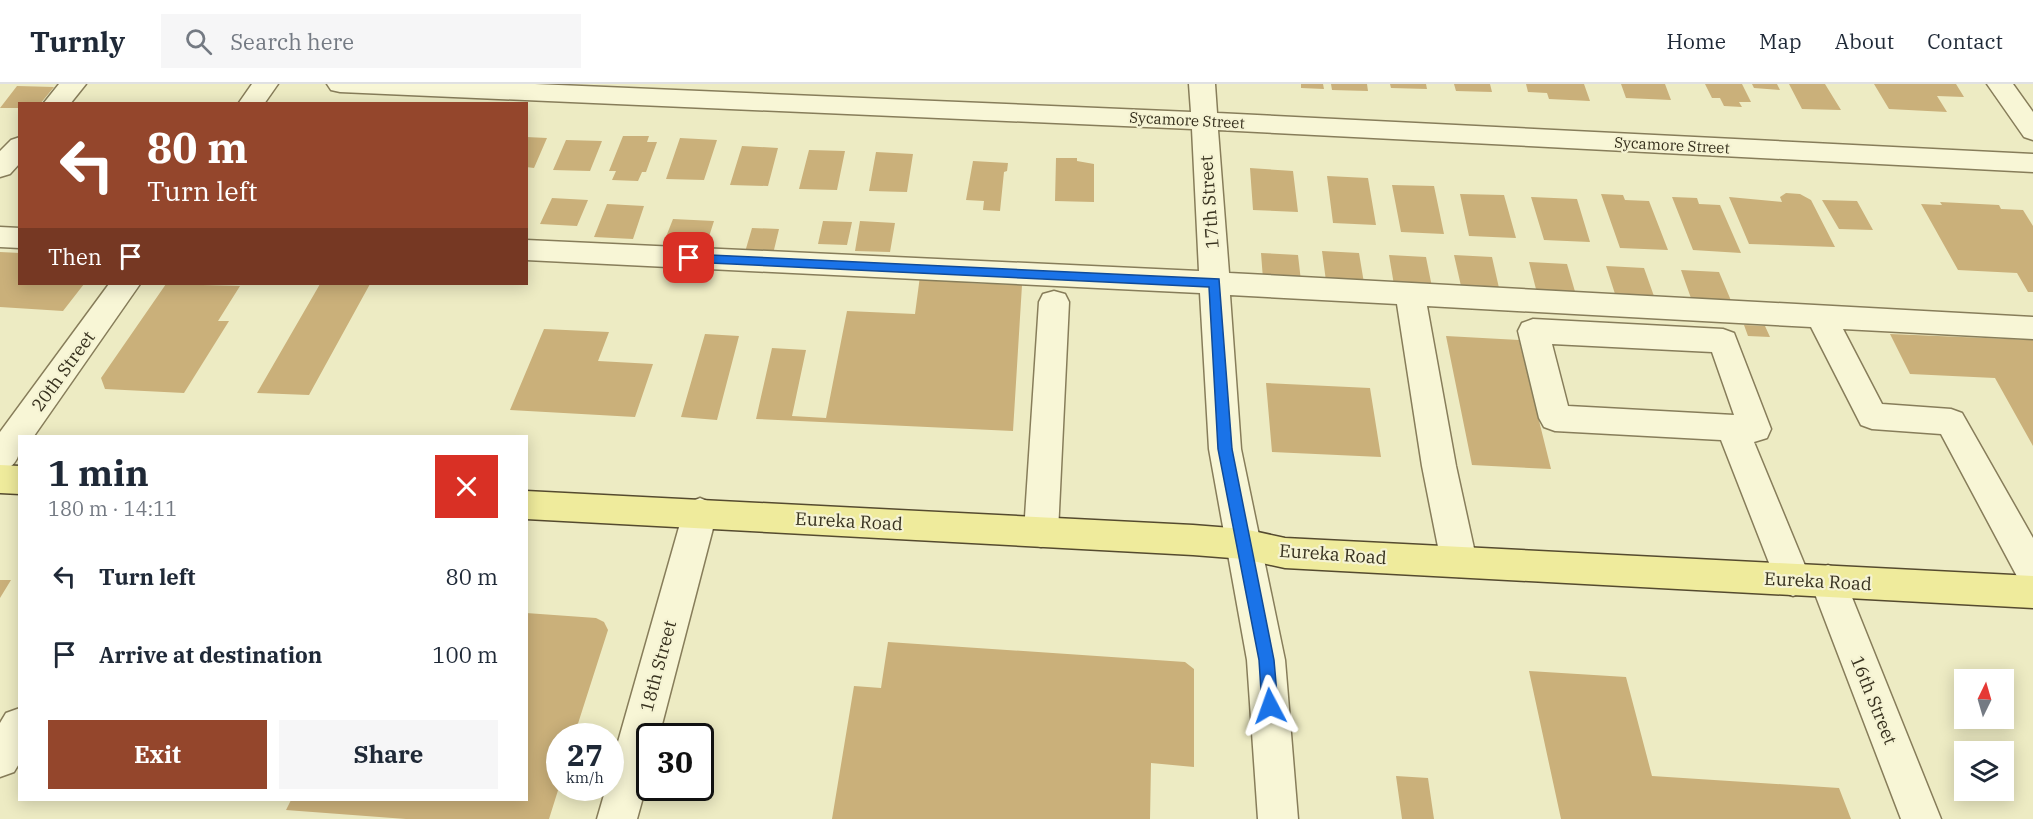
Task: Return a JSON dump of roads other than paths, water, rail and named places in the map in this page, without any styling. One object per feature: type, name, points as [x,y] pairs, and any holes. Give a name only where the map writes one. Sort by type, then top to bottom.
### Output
[{"type":"main road","points":[[0,479],[18,480]]},
{"type":"main road","name":"Eureka Road","points":[[528,505],[1244,544],[1285,553],[2033,592]]},
{"type":"street","points":[[58,102],[73,84]]},
{"type":"street","points":[[252,102],[265,84]]},
{"type":"street","name":"Sycamore Street","points":[[340,84],[1204,122],[2033,163]]},
{"type":"street","name":"17th Street","points":[[1202,84],[1225,449],[1266,660],[1278,819]]},
{"type":"street","points":[[2000,84],[2033,131]]},
{"type":"street","points":[[0,168],[18,148]]},
{"type":"street","points":[[0,237],[18,238]]},
{"type":"street","points":[[528,250],[1215,282],[2033,328]]},
{"type":"street","name":"20th Street","points":[[0,458],[124,285]]},
{"type":"street","points":[[1410,294],[1439,466],[1459,562]]},
{"type":"street","points":[[1041,532],[1053,302]]},
{"type":"street","points":[[1612,305],[1621,335]]},
{"type":"street","points":[[1821,316],[1872,416],[1951,422],[2033,571]]},
{"type":"street","points":[[1533,330],[1723,341],[1755,429],[1732,428],[1555,417],[1533,330]]},
{"type":"street","name":"16th Street","points":[[1732,428],[1811,581],[1921,819]]},
{"type":"street","name":"18th Street","points":[[616,819],[700,513]]},
{"type":"street","points":[[0,758],[18,729]]}]
